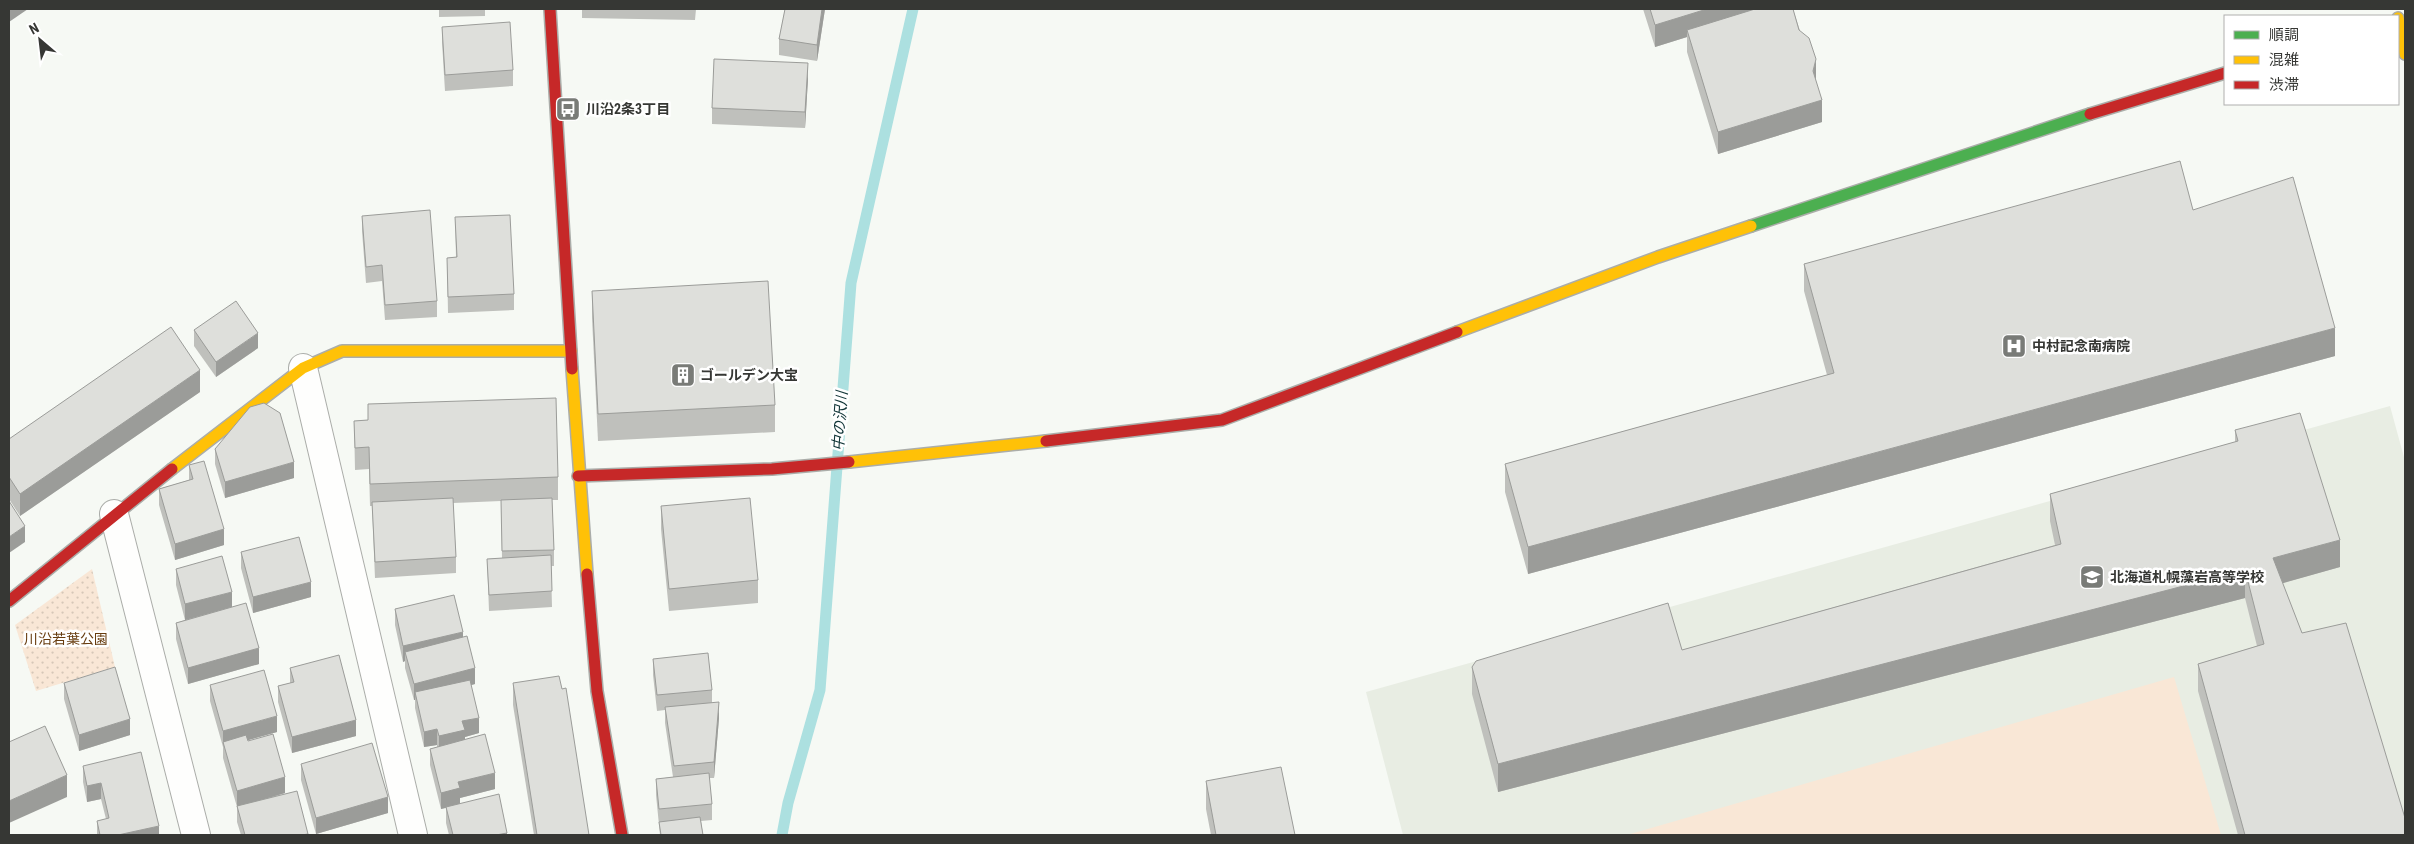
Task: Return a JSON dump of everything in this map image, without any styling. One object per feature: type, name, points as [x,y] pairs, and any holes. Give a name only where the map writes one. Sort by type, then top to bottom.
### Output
[{"type":"main road","points":[[550,9],[578,476],[597,691],[622,835]]},
{"type":"main road","points":[[2399,27],[2405,54]]},
{"type":"main road","points":[[578,476],[772,469],[928,455],[1222,420],[1658,257],[2141,97],[2224,73]]},
{"type":"main road","points":[[9,601],[114,514],[303,368],[342,351],[571,352]]},
{"type":"street","points":[[303,368],[413,835]]},
{"type":"street","points":[[114,514],[196,835]]},
{"type":"shaded area","name":"北海道札幌藻岩高等学校","points":[[2390,406],[2405,461],[2405,835],[1403,835],[1366,692]]},
{"type":"green space","name":"川沿若葉公園","points":[[92,569],[115,667],[36,691],[15,625]]},
{"type":"green space","points":[[2174,677],[2221,835],[1627,835]]},
{"type":"building","points":[[785,9],[822,9],[817,45],[779,39]]},
{"type":"building","points":[[1650,9],[1707,9],[1655,25]]},
{"type":"building","points":[[1755,9],[1793,9],[1799,30],[1809,38],[1816,59],[1813,71],[1822,100],[1718,132],[1687,30]]},
{"type":"building","points":[[510,22],[513,70],[445,75],[442,27]]},
{"type":"building","points":[[714,59],[808,63],[805,112],[712,108]]},
{"type":"building","points":[[2180,161],[2193,210],[2293,177],[2335,328],[1528,547],[1505,464],[1834,373],[1804,264]]},
{"type":"building","points":[[430,210],[437,301],[385,305],[382,265],[366,267],[362,216]]},
{"type":"building","points":[[510,215],[514,294],[448,297],[447,258],[457,257],[455,217]]},
{"type":"building","name":"ゴールデン大宝","points":[[768,281],[775,405],[598,414],[592,291]]},
{"type":"building","points":[[236,301],[258,333],[216,362],[194,330]]},
{"type":"building","points":[[171,327],[200,370],[20,494],[9,477],[9,439]]},
{"type":"building","points":[[556,398],[558,477],[370,484],[369,447],[355,448],[354,421],[368,420],[368,404]]},
{"type":"building","points":[[264,403],[280,413],[294,462],[225,482],[215,449],[250,407]]},
{"type":"building","points":[[2300,413],[2340,540],[2273,558],[2302,633],[2346,623],[2405,818],[2405,835],[2245,835],[2198,664],[2264,644],[2245,570],[1498,764],[1472,667],[1476,661],[1668,603],[1682,650],[2061,544],[2050,494],[2238,441],[2235,430]]},
{"type":"building","points":[[204,461],[224,529],[175,544],[159,489],[193,479],[189,465]]},
{"type":"building","points":[[453,498],[456,557],[375,562],[372,502]]},
{"type":"building","points":[[552,498],[554,550],[502,551],[501,500]]},
{"type":"building","points":[[750,498],[758,580],[669,589],[661,506]]},
{"type":"building","points":[[9,501],[25,526],[9,537]]},
{"type":"building","points":[[299,537],[311,582],[253,597],[241,552]]},
{"type":"building","points":[[551,555],[552,591],[489,595],[487,559]]},
{"type":"building","points":[[222,556],[232,592],[185,604],[176,569]]},
{"type":"building","points":[[454,595],[463,632],[403,646],[395,609]]},
{"type":"building","points":[[246,603],[259,648],[188,668],[176,623]]},
{"type":"building","points":[[467,636],[475,668],[414,684],[405,652]]},
{"type":"building","points":[[708,653],[712,690],[657,695],[653,659]]},
{"type":"building","points":[[339,655],[356,720],[292,737],[278,686],[294,682],[290,668]]},
{"type":"building","points":[[115,667],[130,719],[79,735],[64,683]]},
{"type":"building","points":[[264,670],[277,716],[223,731],[210,685]]},
{"type":"building","points":[[559,676],[562,689],[566,688],[589,835],[537,835],[513,683]]},
{"type":"building","points":[[470,680],[479,718],[462,721],[465,730],[439,736],[437,729],[424,732],[415,692]]},
{"type":"building","points":[[719,702],[714,762],[674,766],[665,707]]},
{"type":"building","points":[[45,726],[67,775],[9,801],[9,742]]},
{"type":"building","points":[[273,734],[285,777],[237,791],[223,742],[246,735],[248,741]]},
{"type":"building","points":[[485,734],[495,773],[458,782],[460,788],[441,793],[430,749]]},
{"type":"building","points":[[372,743],[388,797],[316,818],[301,764]]},
{"type":"building","points":[[141,752],[159,826],[118,835],[100,835],[97,821],[109,818],[101,783],[87,786],[83,766]]},
{"type":"building","points":[[1281,767],[1295,835],[1216,835],[1206,781]]},
{"type":"building","points":[[709,773],[712,804],[659,809],[656,779]]},
{"type":"building","points":[[297,791],[308,834],[245,835],[237,806]]},
{"type":"building","points":[[499,794],[507,833],[496,835],[453,835],[446,807]]},
{"type":"building","points":[[700,817],[703,835],[661,835],[659,822]]},
{"type":"waterway","name":"中の沢川","points":[[782,835],[788,803],[820,690],[851,283],[913,9]]},
{"type":"traffic: fast","points":[[1751,226],[2090,114]]},
{"type":"traffic: slow","points":[[2399,23],[2405,54]]},
{"type":"traffic: slow","points":[[1457,332],[1658,257],[1751,226]]},
{"type":"traffic: slow","points":[[172,469],[303,368],[342,351],[571,351]]},
{"type":"traffic: slow","points":[[572,369],[587,574]]},
{"type":"traffic: slow","points":[[849,462],[1046,441]]},
{"type":"traffic: jam","points":[[550,9],[572,369]]},
{"type":"traffic: jam","points":[[2090,114],[2224,73]]},
{"type":"traffic: jam","points":[[1046,441],[1222,420],[1457,332]]},
{"type":"traffic: jam","points":[[578,476],[772,469],[849,462]]},
{"type":"traffic: jam","points":[[9,601],[172,469]]},
{"type":"traffic: jam","points":[[587,574],[597,691],[622,835]]},
{"type":"place","name":"川沿2条3丁目","points":[[568,109]]},
{"type":"place","name":"中村記念南病院","points":[[2014,346]]},
{"type":"place","name":"ゴールデン大宝","points":[[683,375]]},
{"type":"place","name":"北海道札幌藻岩高等学校","points":[[2092,577]]}]
